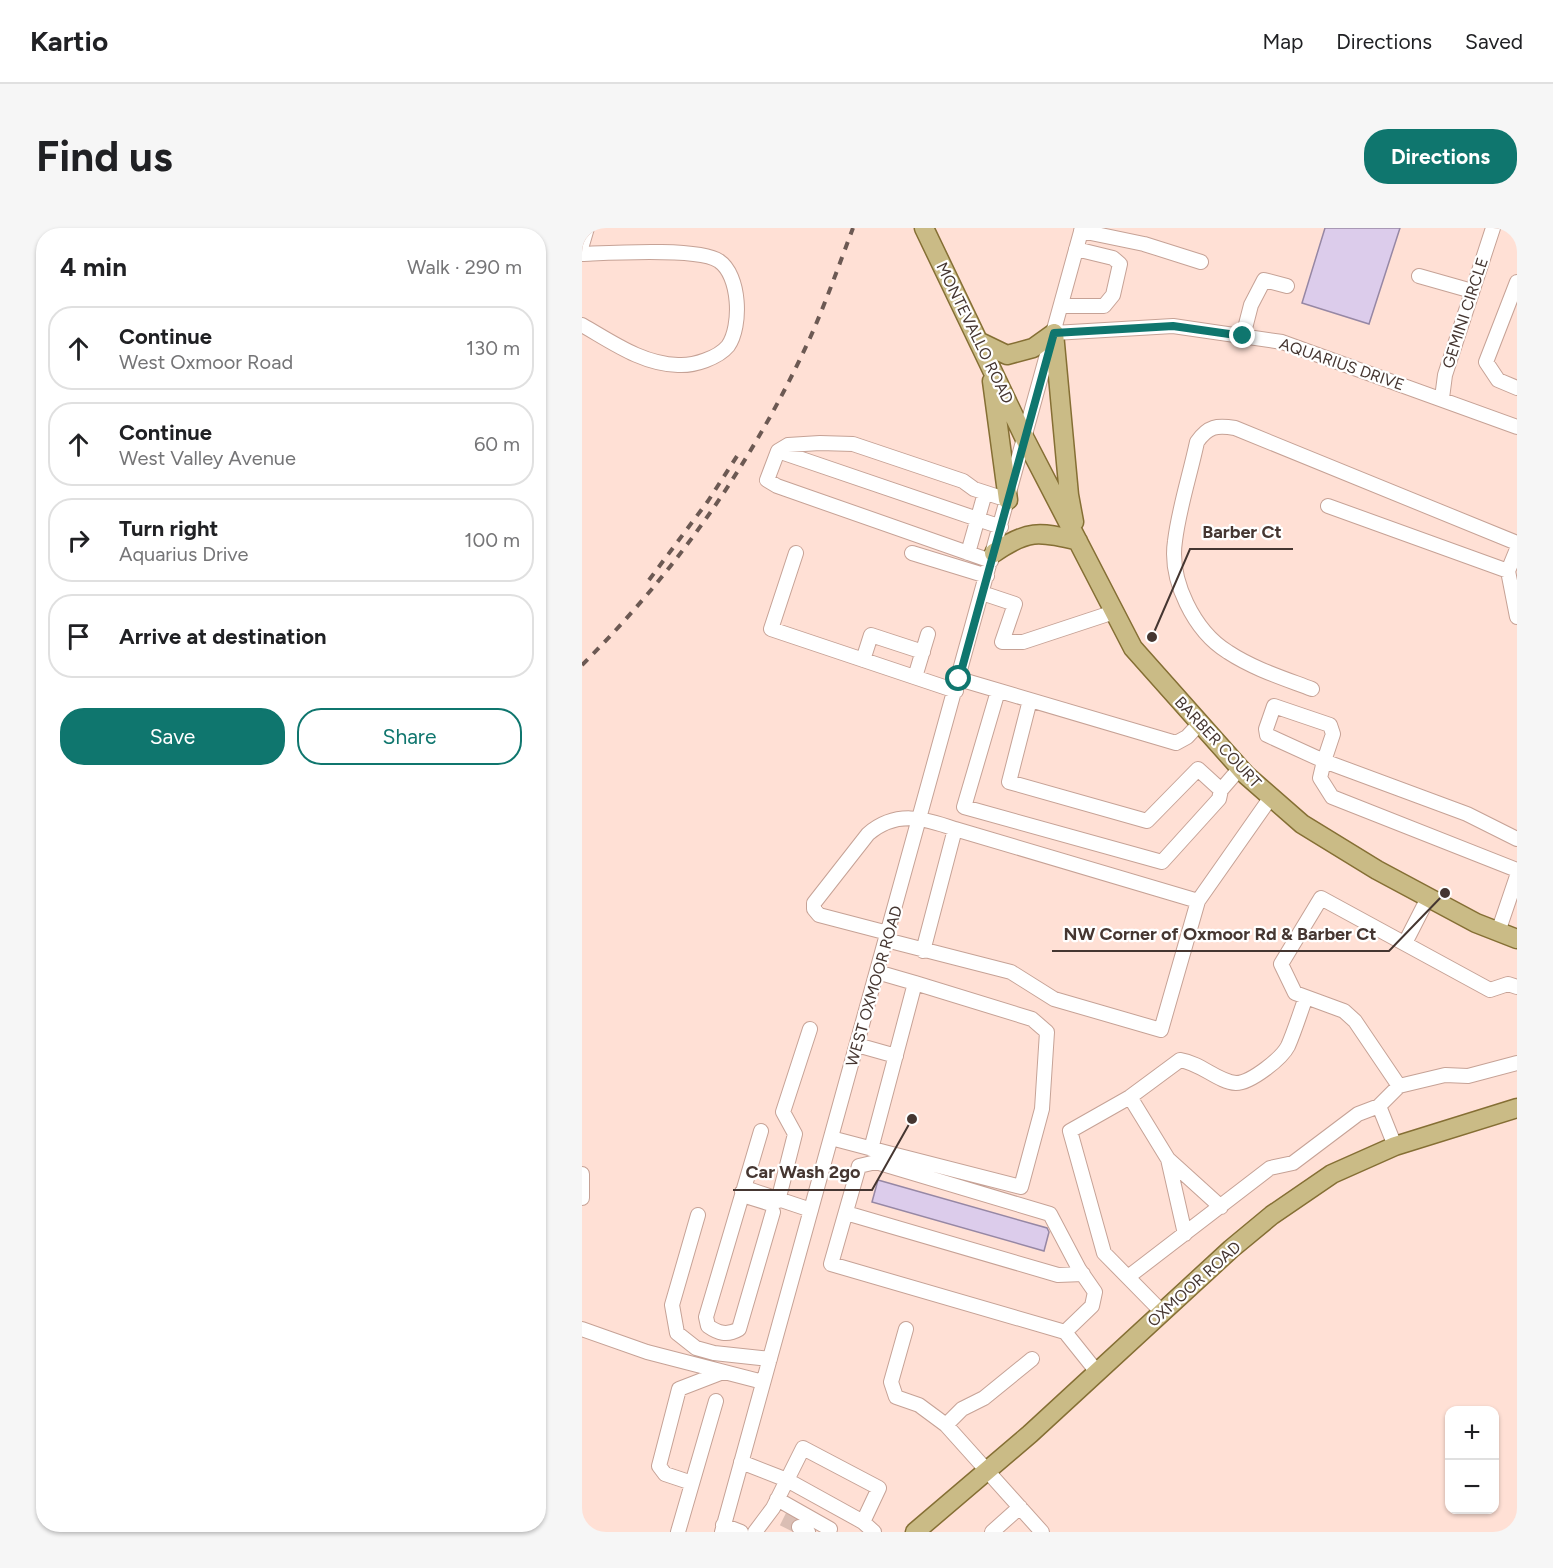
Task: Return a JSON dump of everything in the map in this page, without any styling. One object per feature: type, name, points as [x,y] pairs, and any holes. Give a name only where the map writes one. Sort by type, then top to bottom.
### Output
[{"type":"main road","name":"MONTEVALLO ROAD","points":[[924,228],[1025,439]]},
{"type":"main road","points":[[978,341],[1007,355],[1021,353],[1042,343],[1054,333]]},
{"type":"main road","points":[[992,557],[1029,533],[1046,532],[1078,541],[1069,495],[1054,333]]},
{"type":"main road","points":[[990,365],[1003,480],[1008,500]]},
{"type":"main road","name":"BARBER COURT","points":[[1025,439],[1133,648],[1240,768],[1302,824],[1428,898],[1517,939]]},
{"type":"main road","name":"OXMOOR ROAD","points":[[915,1532],[1097,1372],[1230,1249],[1272,1215],[1332,1174],[1395,1146],[1517,1108]]},
{"type":"street","points":[[582,245],[587,228]]},
{"type":"street","name":"GEMINI CIRCLE","points":[[1442,398],[1445,375],[1493,228]]},
{"type":"street","points":[[1081,229],[1144,244],[1201,262]]},
{"type":"street","name":"WEST OXMOOR ROAD","points":[[722,1528],[1001,527],[1081,229]]},
{"type":"street","points":[[1061,306],[1104,306],[1113,295],[1120,264],[1113,258],[1076,249]]},
{"type":"street","points":[[582,254],[641,251],[705,256],[718,260],[727,268],[733,279],[736,303],[733,337],[727,347],[718,355],[681,366],[659,364],[636,356],[582,325]]},
{"type":"street","points":[[1419,276],[1472,291]]},
{"type":"street","points":[[1243,336],[1251,305],[1264,280],[1287,286]]},
{"type":"street","points":[[1517,282],[1486,362],[1498,380],[1517,387]]},
{"type":"street","name":"AQUARIUS DRIVE","points":[[1054,333],[1173,326],[1282,342],[1517,427]]},
{"type":"street","points":[[1312,689],[1256,668],[1225,651],[1202,628],[1182,594],[1174,564],[1174,542],[1197,442],[1205,431],[1217,425],[1235,428],[1517,543]]},
{"type":"street","points":[[992,557],[968,553],[770,482],[767,475],[778,451],[788,445],[853,444],[1008,500]]},
{"type":"street","points":[[778,451],[1001,527]]},
{"type":"street","points":[[968,553],[985,493]]},
{"type":"street","points":[[1328,506],[1508,571]]},
{"type":"street","points":[[1517,549],[1508,571],[1517,617]]},
{"type":"street","points":[[796,553],[771,629],[915,677],[998,691],[1176,743],[1187,737],[1200,723]]},
{"type":"street","points":[[912,553],[987,576]]},
{"type":"street","points":[[982,593],[1015,604],[1002,642],[1023,642],[1114,612]]},
{"type":"street","points":[[915,677],[928,634]]},
{"type":"street","points":[[863,660],[871,635],[923,652]]},
{"type":"street","points":[[998,691],[964,807],[1162,862],[1219,799],[1221,790],[1240,768]]},
{"type":"street","points":[[1030,700],[1009,782],[1147,821],[1198,769],[1221,790]]},
{"type":"street","points":[[1517,839],[1467,814],[1324,761],[1268,735],[1266,729],[1274,706],[1330,725],[1333,734],[1324,761],[1320,778],[1332,797],[1517,870]]},
{"type":"street","points":[[1198,901],[920,817],[901,818],[879,824],[868,834],[814,903],[814,909],[819,915],[924,951],[1011,972],[1054,999],[1161,1030],[1198,901],[1271,797]]},
{"type":"street","points":[[924,951],[955,829]]},
{"type":"street","points":[[1498,932],[1517,876]]},
{"type":"street","points":[[1399,1086],[1355,1022],[1344,1011],[1295,993],[1281,964],[1321,898],[1490,990],[1508,984],[1517,987]]},
{"type":"street","points":[[1405,943],[1428,898]]},
{"type":"street","points":[[831,1138],[1021,1186],[1042,1109],[1047,1032],[1032,1019],[877,972]]},
{"type":"street","points":[[871,1149],[915,983]]},
{"type":"street","points":[[1162,1312],[1104,1252],[1070,1131],[1130,1097],[1180,1060],[1196,1062],[1214,1074],[1236,1083],[1258,1076],[1287,1048],[1306,997]]},
{"type":"street","points":[[761,1131],[706,1317],[708,1326],[718,1333],[733,1333],[739,1329],[795,1134],[783,1112],[810,1029]]},
{"type":"street","points":[[857,1045],[896,1056]]},
{"type":"street","points":[[1128,1277],[1270,1168],[1293,1163],[1358,1114],[1379,1106],[1399,1086],[1445,1075],[1468,1076],[1517,1063]]},
{"type":"street","points":[[1130,1097],[1168,1159],[1221,1207]]},
{"type":"street","points":[[1379,1106],[1395,1146]]},
{"type":"street","points":[[1168,1159],[1185,1234]]},
{"type":"street","points":[[1065,1332],[1092,1306],[1095,1292],[1050,1214],[876,1162],[859,1166],[831,1264],[1065,1332],[1097,1372]]},
{"type":"street","points":[[582,1174],[582,1198]]},
{"type":"street","points":[[742,1192],[751,1190],[769,1195],[775,1204],[811,1210]]},
{"type":"street","points":[[846,1213],[1058,1275],[1083,1274]]},
{"type":"street","points":[[698,1215],[672,1305],[677,1333],[696,1348],[714,1353],[770,1359]]},
{"type":"street","points":[[582,1329],[647,1352],[764,1382]]},
{"type":"street","points":[[906,1329],[891,1382],[896,1397],[919,1405],[946,1425],[1042,1532]]},
{"type":"street","points":[[688,1363],[696,1348]]},
{"type":"street","points":[[946,1425],[962,1409],[984,1398],[1032,1359]]},
{"type":"street","points":[[692,1483],[666,1474],[659,1466],[679,1389],[724,1372]]},
{"type":"street","points":[[678,1532],[716,1401]]},
{"type":"street","points":[[758,1528],[770,1512],[803,1448],[879,1488],[863,1522]]},
{"type":"street","points":[[741,1462],[787,1480],[863,1522],[874,1532]]},
{"type":"street","points":[[777,1498],[829,1530]]},
{"type":"street","points":[[995,1531],[1020,1507]]},
{"type":"street","points":[[770,1512],[783,1519]]},
{"type":"street","points":[[722,1528],[741,1532]]},
{"type":"building","points":[[1325,228],[1400,228],[1369,324],[1302,303]]},
{"type":"building","points":[[878,1180],[1047,1228],[1049,1232],[1044,1251],[872,1202]]},
{"type":"tunnel","points":[[783,1519],[799,1527]]},
{"type":"railway","points":[[582,665],[650,591],[711,512],[738,470],[764,427],[810,338],[853,228]]},
{"type":"railway","points":[[649,580],[708,501],[739,453]]},
{"type":"place","name":"Barber Ct","points":[[1152,637]]},
{"type":"place","name":"NW Corner of Oxmoor Rd & Barber Ct","points":[[1445,893]]},
{"type":"place","name":"Car Wash 2go","points":[[912,1119]]},
{"type":"route","points":[[959,679],[1054,333],[1173,326],[1243,336]]}]
